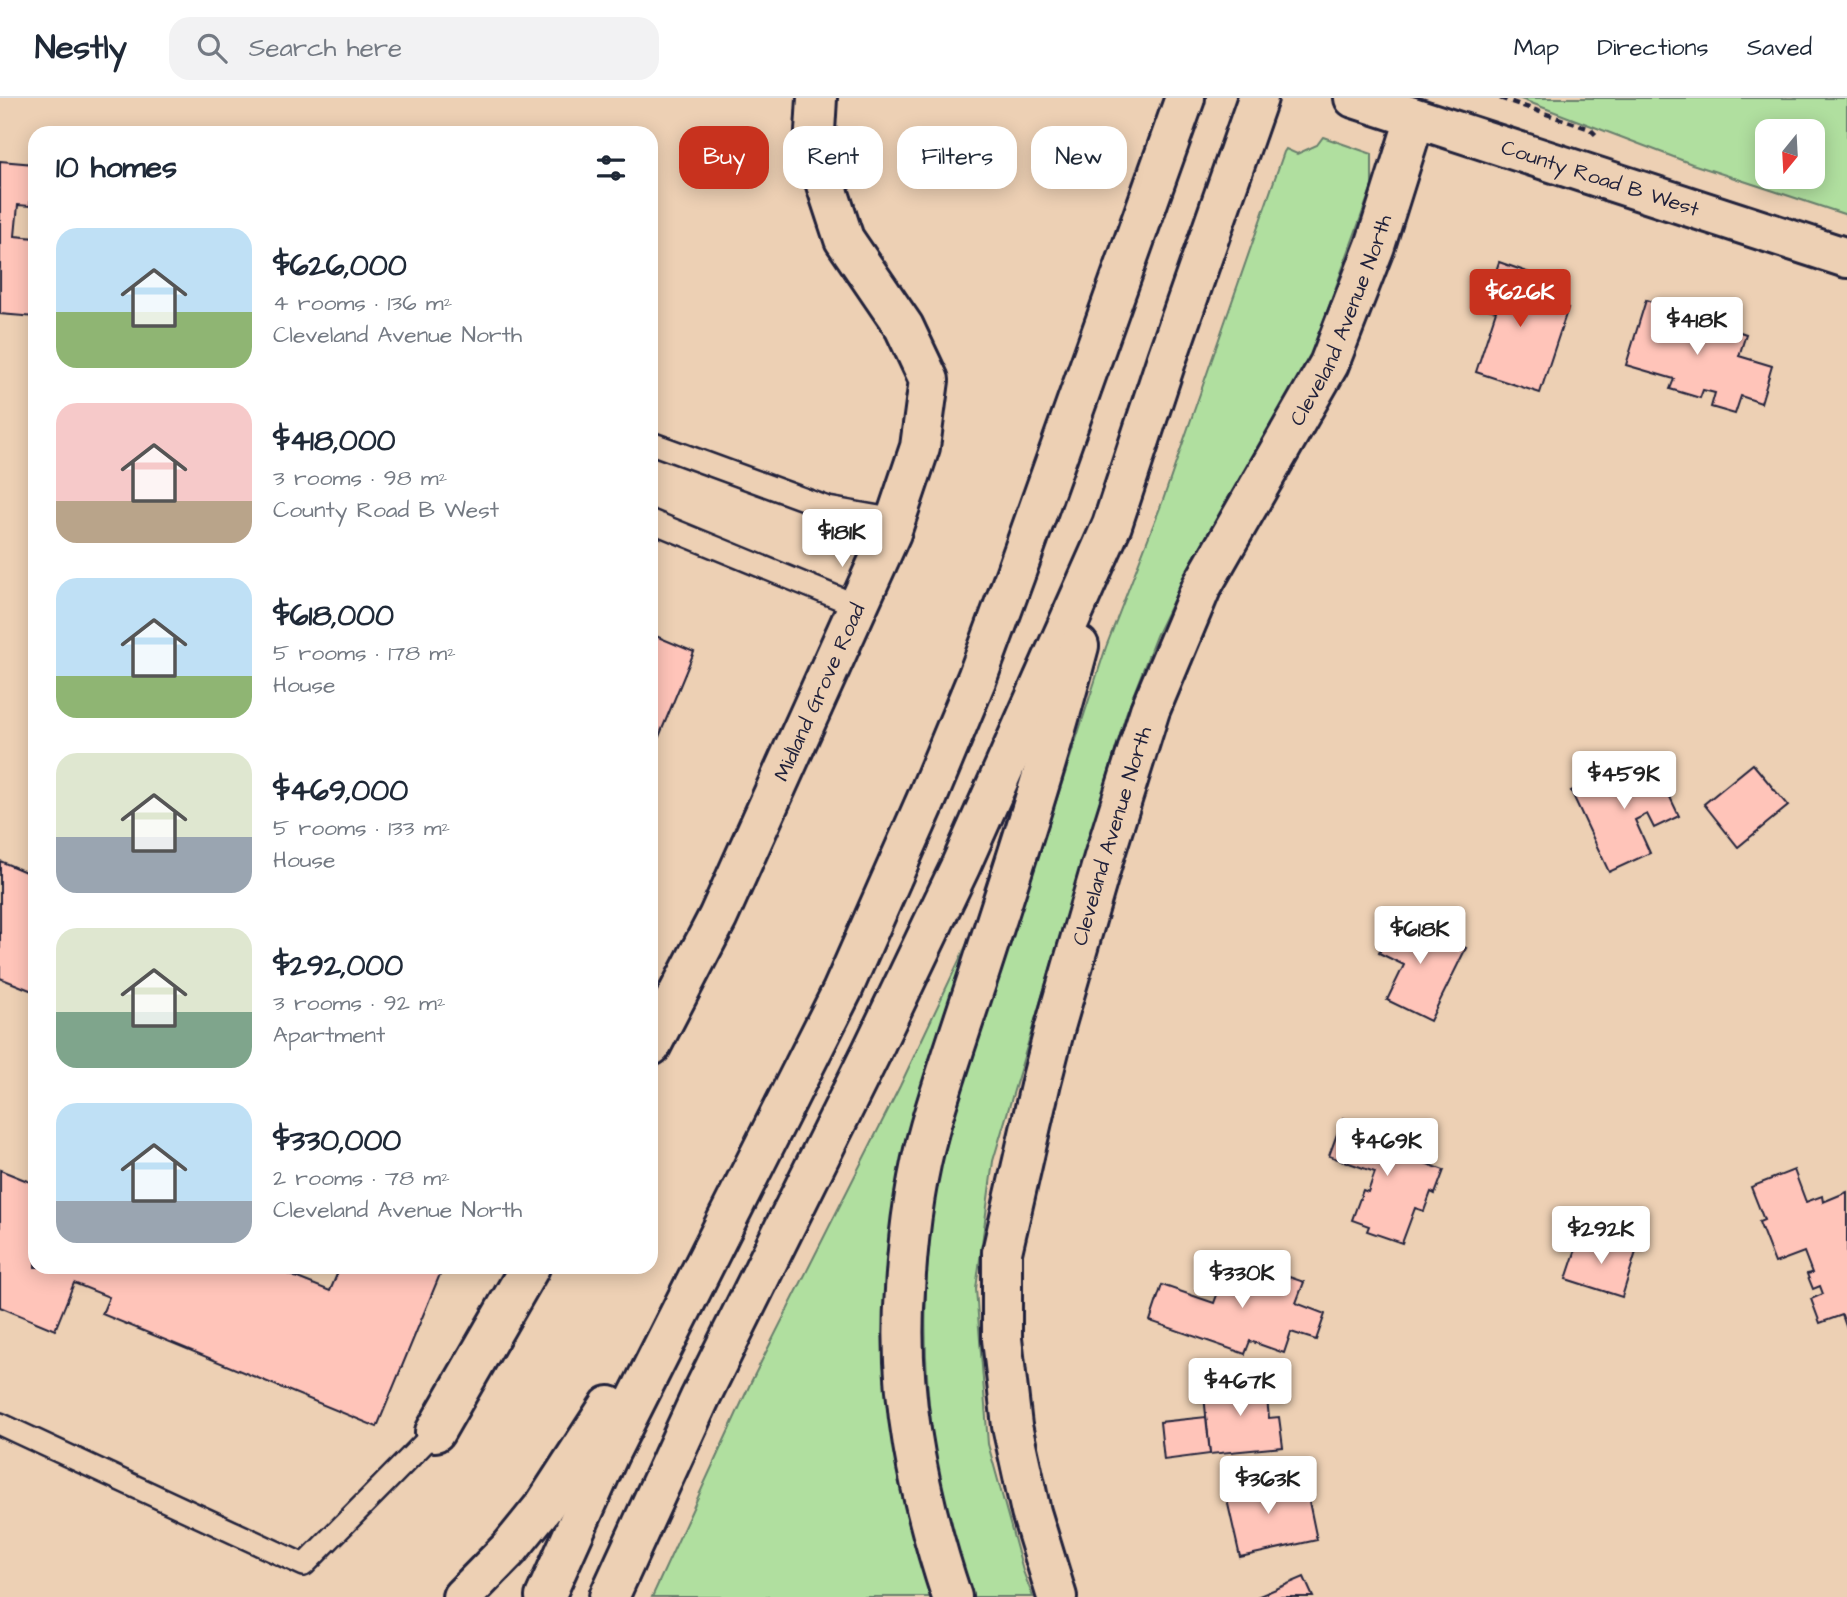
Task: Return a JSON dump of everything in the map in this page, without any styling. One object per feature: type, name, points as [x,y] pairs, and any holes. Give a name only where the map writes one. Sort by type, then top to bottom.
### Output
[{"type":"main road","name":"Midland Grove Road","points":[[658,1033],[718,917],[858,606],[896,520],[920,447],[929,380],[904,327],[844,239],[814,148],[817,98]]},
{"type":"main road","points":[[545,1597],[609,1454],[842,991],[928,796],[996,626],[1139,233],[1185,98]]},
{"type":"main road","points":[[952,1597],[932,1536],[914,1455],[905,1374],[904,1292],[912,1210],[929,1129],[1034,802],[1112,525],[1258,98]]},
{"type":"main road","name":"County Road B West","points":[[1354,98],[1847,258]]},
{"type":"main road","name":"Cleveland Avenue North","points":[[1057,1597],[1031,1512],[1012,1426],[1002,1339],[1002,1252],[1041,1082],[1104,857],[1150,710],[1202,586],[1329,364],[1376,246],[1415,119]]},
{"type":"main road","points":[[609,1597],[700,1398],[960,867],[1112,525]]},
{"type":"main road","points":[[435,1432],[526,1274]]},
{"type":"main road","points":[[462,1597],[526,1529],[558,1487],[595,1426],[625,1384],[665,1341]]},
{"type":"lane","points":[[658,446],[828,508],[896,520]]},
{"type":"lane","points":[[658,524],[858,606]]},
{"type":"lane","points":[[0,1424],[304,1566],[435,1432]]},
{"type":"green space","points":[[1518,98],[1847,98],[1847,215],[1768,189],[1825,189],[1825,119],[1755,119],[1755,185],[1692,164]]},
{"type":"green space","points":[[1323,137],[1372,154],[1372,186],[1313,351],[1273,428],[1194,557],[1156,636],[1126,714],[993,1161],[976,1289],[988,1444],[1023,1571],[1033,1597],[973,1597],[956,1550],[943,1498],[933,1443],[928,1387],[925,1330],[927,1274],[942,1162],[958,1104],[1106,647],[1163,500],[1284,152],[1286,149],[1297,154],[1317,145]]},
{"type":"green space","points":[[988,899],[905,1180],[936,1597],[652,1597],[751,1382],[900,1086]]},
{"type":"building","points":[[0,161],[28,163],[28,206],[18,205],[15,236],[28,237],[28,316],[0,314]]},
{"type":"building","points":[[1499,262],[1547,279],[1541,299],[1568,308],[1540,393],[1476,372],[1496,311],[1484,308]]},
{"type":"building","points":[[1646,300],[1746,334],[1739,356],[1772,366],[1761,403],[1741,396],[1735,414],[1711,407],[1715,393],[1703,390],[1700,398],[1670,389],[1674,379],[1626,365]]},
{"type":"building","points":[[658,637],[694,652],[658,739]]},
{"type":"building","points":[[1651,757],[1679,816],[1654,828],[1647,814],[1635,820],[1650,853],[1609,872],[1571,791],[1612,771],[1613,774]]},
{"type":"building","points":[[1753,764],[1788,806],[1738,847],[1704,804]]},
{"type":"building","points":[[0,861],[28,873],[28,989],[0,978]]},
{"type":"building","points":[[1398,914],[1466,948],[1430,1021],[1387,1000],[1404,965],[1379,953]]},
{"type":"building","points":[[1343,1118],[1423,1148],[1419,1161],[1444,1170],[1435,1194],[1431,1192],[1424,1211],[1415,1208],[1402,1243],[1367,1231],[1369,1226],[1352,1220],[1363,1190],[1368,1192],[1375,1172],[1329,1156]]},
{"type":"building","points":[[0,1170],[28,1181],[28,1274],[288,1274],[330,1291],[337,1274],[440,1274],[377,1427],[102,1314],[109,1297],[74,1283],[55,1330],[0,1307]]},
{"type":"building","points":[[1794,1170],[1806,1202],[1822,1196],[1823,1202],[1847,1192],[1847,1329],[1842,1315],[1820,1323],[1811,1299],[1823,1294],[1820,1286],[1813,1289],[1807,1274],[1812,1273],[1804,1252],[1775,1263],[1759,1222],[1764,1220],[1751,1187]]},
{"type":"building","points":[[1581,1234],[1636,1252],[1622,1297],[1566,1279]]},
{"type":"building","points":[[1231,1257],[1304,1282],[1296,1303],[1325,1314],[1316,1340],[1291,1332],[1284,1353],[1250,1341],[1245,1354],[1150,1321],[1162,1285],[1214,1303]]},
{"type":"building","points":[[1265,1379],[1269,1418],[1279,1417],[1283,1447],[1210,1454],[1203,1386]]},
{"type":"building","points":[[1206,1417],[1210,1454],[1164,1460],[1160,1422]]},
{"type":"building","points":[[1259,1474],[1263,1491],[1281,1487],[1282,1492],[1306,1487],[1317,1540],[1240,1557],[1223,1482]]},
{"type":"building","points":[[1304,1577],[1313,1597],[1257,1597]]}]
